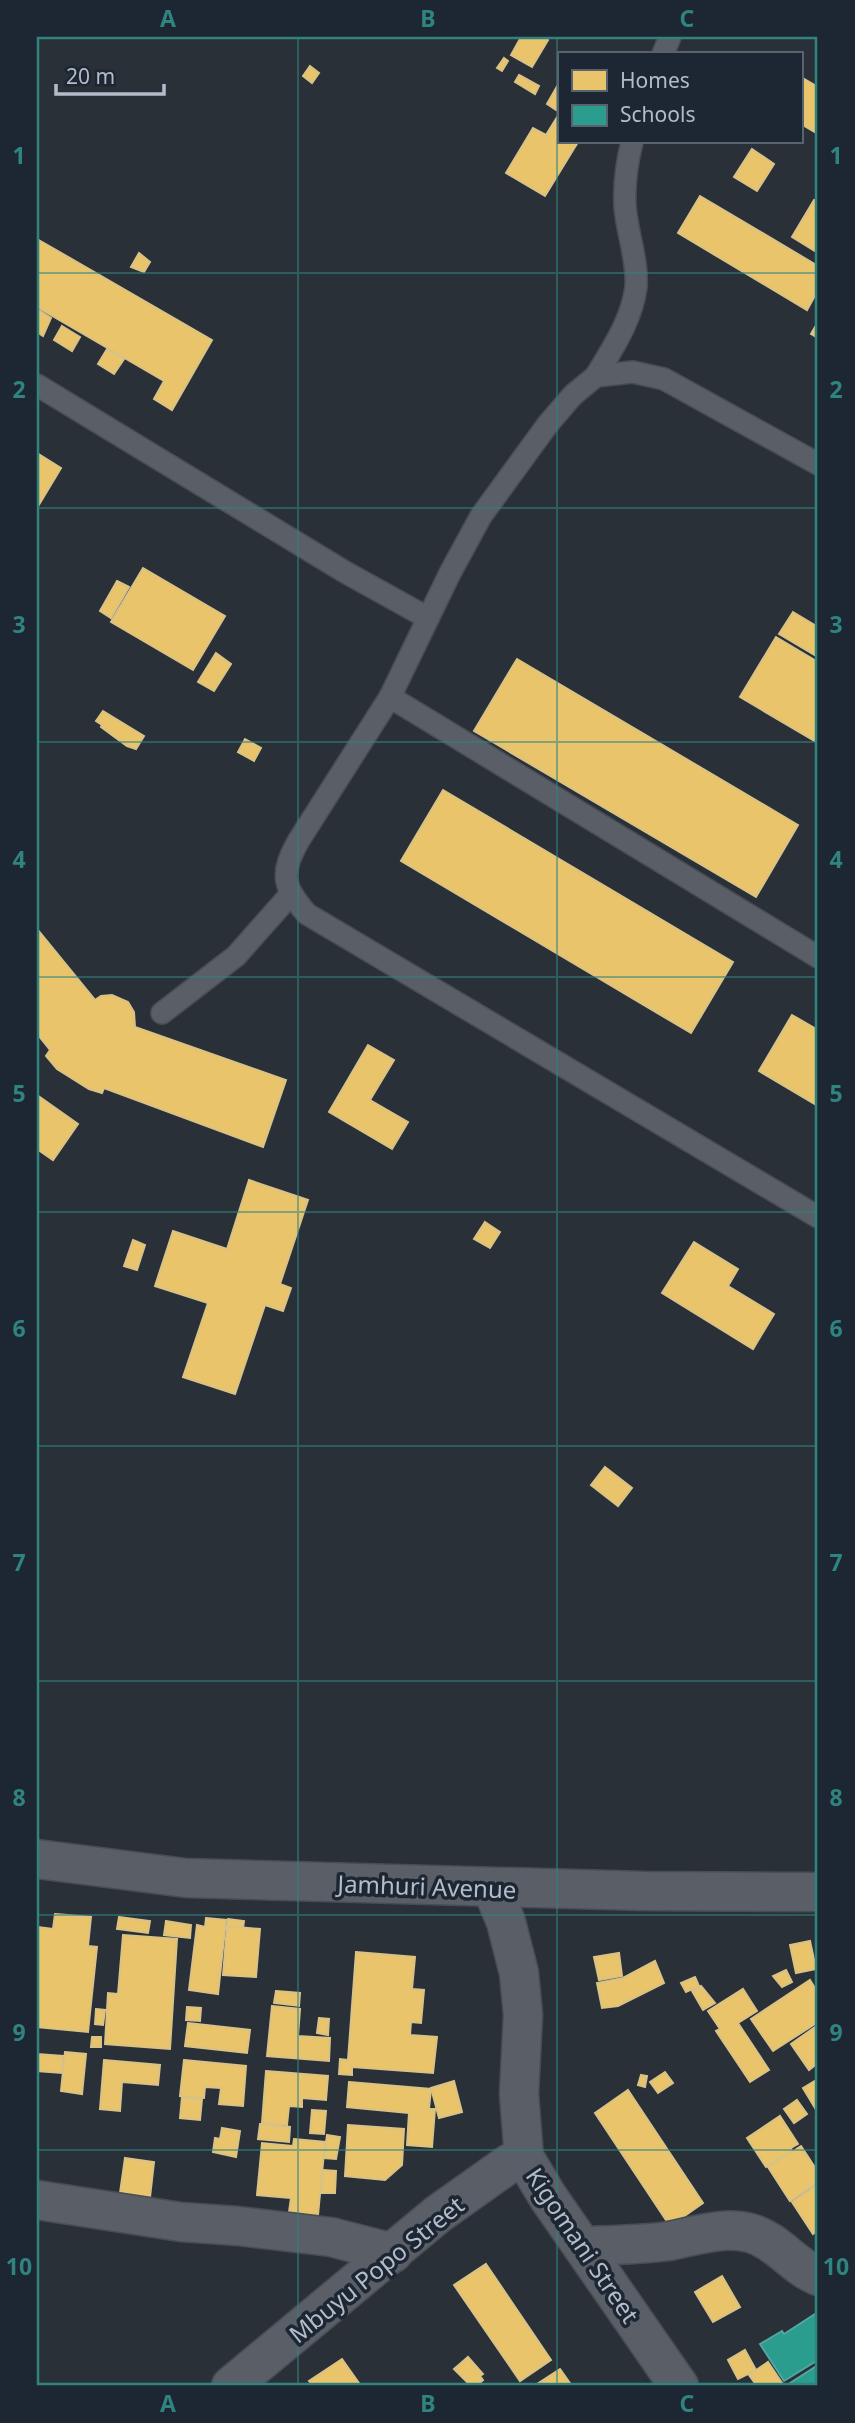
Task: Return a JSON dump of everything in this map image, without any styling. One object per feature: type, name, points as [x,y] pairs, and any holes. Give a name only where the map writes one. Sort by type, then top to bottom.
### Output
[{"type":"street","name":"Jamhuri Avenue","points":[[37,1860],[186,1878],[492,1888],[818,1892]]},
{"type":"street","name":"Kigomani Street","points":[[492,1888],[506,1922],[519,1973],[523,2015],[519,2094],[524,2157],[679,2386]]},
{"type":"street","name":"Mbuyu Popo Street","points":[[231,2386],[438,2214],[510,2163],[524,2157]]},
{"type":"street","points":[[37,2200],[181,2222],[331,2237],[393,2253]]},
{"type":"street","points":[[582,2246],[667,2241],[729,2230],[749,2233],[769,2241],[818,2276]]},
{"type":"lane","points":[[632,144],[626,176],[625,207],[636,288],[627,319],[615,345],[596,376],[573,395],[548,424],[481,516],[390,697],[290,856],[285,872],[290,895],[307,914],[818,1217]]},
{"type":"lane","points":[[596,376],[634,372],[664,379],[818,464]]},
{"type":"lane","points":[[37,384],[345,572],[428,618]]},
{"type":"lane","points":[[390,697],[818,957]]},
{"type":"lane","points":[[162,1013],[236,956],[290,895]]},
{"type":"building: Homes","points":[[521,37],[543,37],[548,40],[532,67],[511,55]]},
{"type":"building: Homes","points":[[504,58],[508,61],[502,71],[497,68]]},
{"type":"building: Homes","points":[[310,66],[319,73],[312,83],[303,76]]},
{"type":"building: Homes","points":[[519,75],[539,86],[535,94],[515,82]]},
{"type":"building: Homes","points":[[802,78],[818,87],[818,134],[802,125]]},
{"type":"building: Homes","points":[[558,85],[558,111],[547,104]]},
{"type":"building: Homes","points":[[558,116],[558,144],[577,144],[545,196],[506,173],[533,128],[546,135]]},
{"type":"building: Homes","points":[[752,149],[774,164],[757,191],[734,177]]},
{"type":"building: Homes","points":[[700,196],[818,266],[818,290],[807,310],[678,233]]},
{"type":"building: Homes","points":[[814,200],[818,202],[818,253],[792,237]]},
{"type":"building: Homes","points":[[37,239],[212,340],[172,410],[154,399],[164,381],[37,307]]},
{"type":"building: Homes","points":[[139,253],[150,262],[144,272],[131,267]]},
{"type":"building: Homes","points":[[37,309],[51,318],[43,336],[37,332]]},
{"type":"building: Homes","points":[[818,322],[818,338],[811,334]]},
{"type":"building: Homes","points":[[62,326],[80,337],[72,351],[54,340]]},
{"type":"building: Homes","points":[[107,349],[124,359],[114,374],[98,364]]},
{"type":"building: Homes","points":[[37,453],[61,468],[37,508]]},
{"type":"building: Homes","points":[[143,568],[225,616],[193,670],[111,622]]},
{"type":"building: Homes","points":[[117,581],[129,587],[111,618],[100,611]]},
{"type":"building: Homes","points":[[793,612],[818,627],[818,657],[779,634]]},
{"type":"building: Homes","points":[[776,637],[818,662],[818,743],[740,697]]},
{"type":"building: Homes","points":[[216,653],[231,664],[214,691],[198,682]]},
{"type":"building: Homes","points":[[517,659],[798,825],[756,897],[474,731]]},
{"type":"building: Homes","points":[[103,711],[144,736],[136,749],[127,746],[101,727],[96,721]]},
{"type":"building: Homes","points":[[245,739],[261,748],[254,761],[238,752]]},
{"type":"building: Homes","points":[[443,790],[733,962],[691,1033],[401,861]]},
{"type":"building: Homes","points":[[37,929],[95,1000],[101,996],[112,995],[128,1002],[134,1012],[135,1027],[286,1080],[263,1147],[104,1088],[102,1093],[89,1089],[57,1069],[46,1056],[50,1050],[37,1036]]},
{"type":"building: Homes","points":[[792,1015],[818,1030],[818,1106],[759,1071]]},
{"type":"building: Homes","points":[[368,1045],[394,1060],[370,1100],[408,1122],[392,1149],[329,1112]]},
{"type":"building: Homes","points":[[37,1095],[78,1124],[53,1160],[37,1149]]},
{"type":"building: Homes","points":[[249,1180],[308,1200],[280,1284],[291,1288],[283,1311],[265,1305],[235,1394],[183,1377],[208,1303],[155,1286],[173,1231],[227,1249]]},
{"type":"building: Homes","points":[[485,1222],[500,1232],[490,1248],[474,1239]]},
{"type":"building: Homes","points":[[133,1240],[145,1245],[137,1270],[124,1266]]},
{"type":"building: Homes","points":[[694,1242],[738,1269],[728,1286],[774,1314],[753,1349],[662,1293]]},
{"type":"building: Homes","points":[[605,1467],[632,1488],[618,1506],[591,1485]]},
{"type":"building: Homes","points":[[55,1914],[91,1917],[88,1946],[97,1947],[88,2032],[37,2027],[37,1927],[53,1929]]},
{"type":"building: Homes","points":[[119,1917],[150,1921],[148,1933],[117,1929]]},
{"type":"building: Homes","points":[[206,1918],[226,1920],[218,1994],[189,1990],[197,1925],[205,1927]]},
{"type":"building: Homes","points":[[228,1919],[244,1921],[243,1928],[227,1926]]},
{"type":"building: Homes","points":[[166,1921],[191,1925],[190,1938],[164,1935]]},
{"type":"building: Homes","points":[[227,1926],[260,1929],[256,1977],[223,1975]]},
{"type":"building: Homes","points":[[123,1935],[177,1939],[170,2049],[105,2044],[108,1993],[118,1994]]},
{"type":"building: Homes","points":[[810,1941],[816,1969],[796,1973],[790,1945]]},
{"type":"building: Homes","points":[[356,1952],[415,1957],[412,1989],[424,1990],[421,2023],[411,2022],[410,2035],[437,2037],[433,2073],[352,2067],[352,2075],[339,2074],[340,2059],[348,2060]]},
{"type":"building: Homes","points":[[619,1953],[622,1976],[599,1980],[594,1957]]},
{"type":"building: Homes","points":[[655,1961],[664,1983],[618,2006],[602,2008],[597,1983],[623,1978]]},
{"type":"building: Homes","points":[[786,1970],[792,1982],[782,1987],[773,1976]]},
{"type":"building: Homes","points":[[695,1977],[699,1986],[686,1992],[681,1983]]},
{"type":"building: Homes","points":[[810,1980],[818,1993],[818,2022],[773,2051],[751,2019]]},
{"type":"building: Homes","points":[[701,1986],[715,2003],[703,2010],[692,1991]]},
{"type":"building: Homes","points":[[743,1989],[757,2011],[738,2023],[769,2070],[750,2082],[716,2031],[720,2029],[708,2011]]},
{"type":"building: Homes","points":[[276,1991],[300,1993],[299,2006],[274,2003]]},
{"type":"building: Homes","points":[[272,2006],[300,2009],[298,2036],[330,2038],[329,2061],[267,2056]]},
{"type":"building: Homes","points":[[187,2007],[201,2008],[200,2021],[186,2020]]},
{"type":"building: Homes","points":[[96,2009],[105,2010],[103,2025],[95,2024]]},
{"type":"building: Homes","points":[[319,2018],[329,2019],[328,2035],[317,2033]]},
{"type":"building: Homes","points":[[188,2023],[250,2030],[247,2053],[185,2046]]},
{"type":"building: Homes","points":[[818,2025],[818,2063],[809,2070],[791,2044]]},
{"type":"building: Homes","points":[[92,2037],[101,2037],[101,2047],[91,2047]]},
{"type":"building: Homes","points":[[65,2052],[86,2054],[82,2094],[61,2091]]},
{"type":"building: Homes","points":[[37,2054],[63,2056],[62,2073],[37,2071]]},
{"type":"building: Homes","points":[[104,2060],[160,2065],[158,2085],[122,2082],[120,2111],[100,2109]]},
{"type":"building: Homes","points":[[184,2060],[246,2066],[243,2106],[219,2104],[221,2088],[205,2087],[204,2098],[180,2096]]},
{"type":"building: Homes","points":[[266,2071],[328,2076],[326,2100],[302,2098],[302,2107],[289,2106],[287,2125],[262,2123]]},
{"type":"building: Homes","points":[[665,2072],[673,2083],[658,2093],[650,2082]]},
{"type":"building: Homes","points":[[641,2075],[647,2076],[645,2087],[638,2085]]},
{"type":"building: Homes","points":[[818,2079],[818,2113],[803,2088]]},
{"type":"building: Homes","points":[[454,2081],[462,2112],[439,2118],[431,2088]]},
{"type":"building: Homes","points":[[349,2082],[431,2089],[429,2109],[435,2109],[432,2147],[407,2145],[409,2113],[347,2107]]},
{"type":"building: Homes","points":[[628,2090],[703,2203],[670,2226],[595,2113]]},
{"type":"building: Homes","points":[[182,2097],[202,2099],[200,2120],[180,2118]]},
{"type":"building: Homes","points":[[797,2100],[807,2114],[794,2123],[784,2109]]},
{"type":"building: Homes","points":[[312,2110],[326,2111],[324,2134],[310,2133]]},
{"type":"building: Homes","points":[[780,2116],[798,2144],[791,2148],[792,2151],[766,2167],[747,2138]]},
{"type":"building: Homes","points":[[260,2124],[290,2127],[289,2142],[258,2139]]},
{"type":"building: Homes","points":[[348,2125],[404,2129],[402,2165],[385,2180],[345,2176]]},
{"type":"building: Homes","points":[[222,2128],[240,2131],[236,2157],[213,2152],[215,2138],[220,2139]]},
{"type":"building: Homes","points":[[327,2135],[340,2137],[336,2159],[324,2158]]},
{"type":"building: Homes","points":[[294,2139],[325,2142],[318,2215],[289,2212],[291,2198],[257,2195],[262,2143],[293,2146]]},
{"type":"building: Homes","points":[[801,2146],[818,2172],[818,2182],[790,2201],[768,2167]]},
{"type":"building: Homes","points":[[125,2158],[154,2162],[150,2197],[120,2193]]},
{"type":"building: Homes","points":[[323,2170],[336,2171],[335,2193],[321,2193]]},
{"type":"building: Homes","points":[[818,2184],[818,2230],[813,2234],[792,2202]]},
{"type":"building: Homes","points":[[486,2264],[551,2360],[520,2381],[454,2285]]},
{"type":"building: Homes","points":[[722,2276],[740,2307],[713,2322],[695,2292]]},
{"type":"building: Homes","points":[[745,2350],[756,2370],[738,2379],[728,2360]]},
{"type":"building: Homes","points":[[468,2357],[483,2374],[480,2376],[483,2380],[476,2386],[471,2386],[454,2369]]},
{"type":"building: Homes","points":[[342,2359],[361,2386],[313,2386],[309,2381]]},
{"type":"building: Homes","points":[[768,2362],[782,2383],[777,2386],[757,2386],[749,2375]]},
{"type":"building: Homes","points":[[560,2369],[572,2386],[534,2386]]},
{"type":"building: Schools","points":[[818,2312],[818,2360],[784,2381],[760,2344],[782,2331],[784,2334]]},
{"type":"building: Schools","points":[[818,2365],[818,2386],[787,2386],[787,2385]]}]
